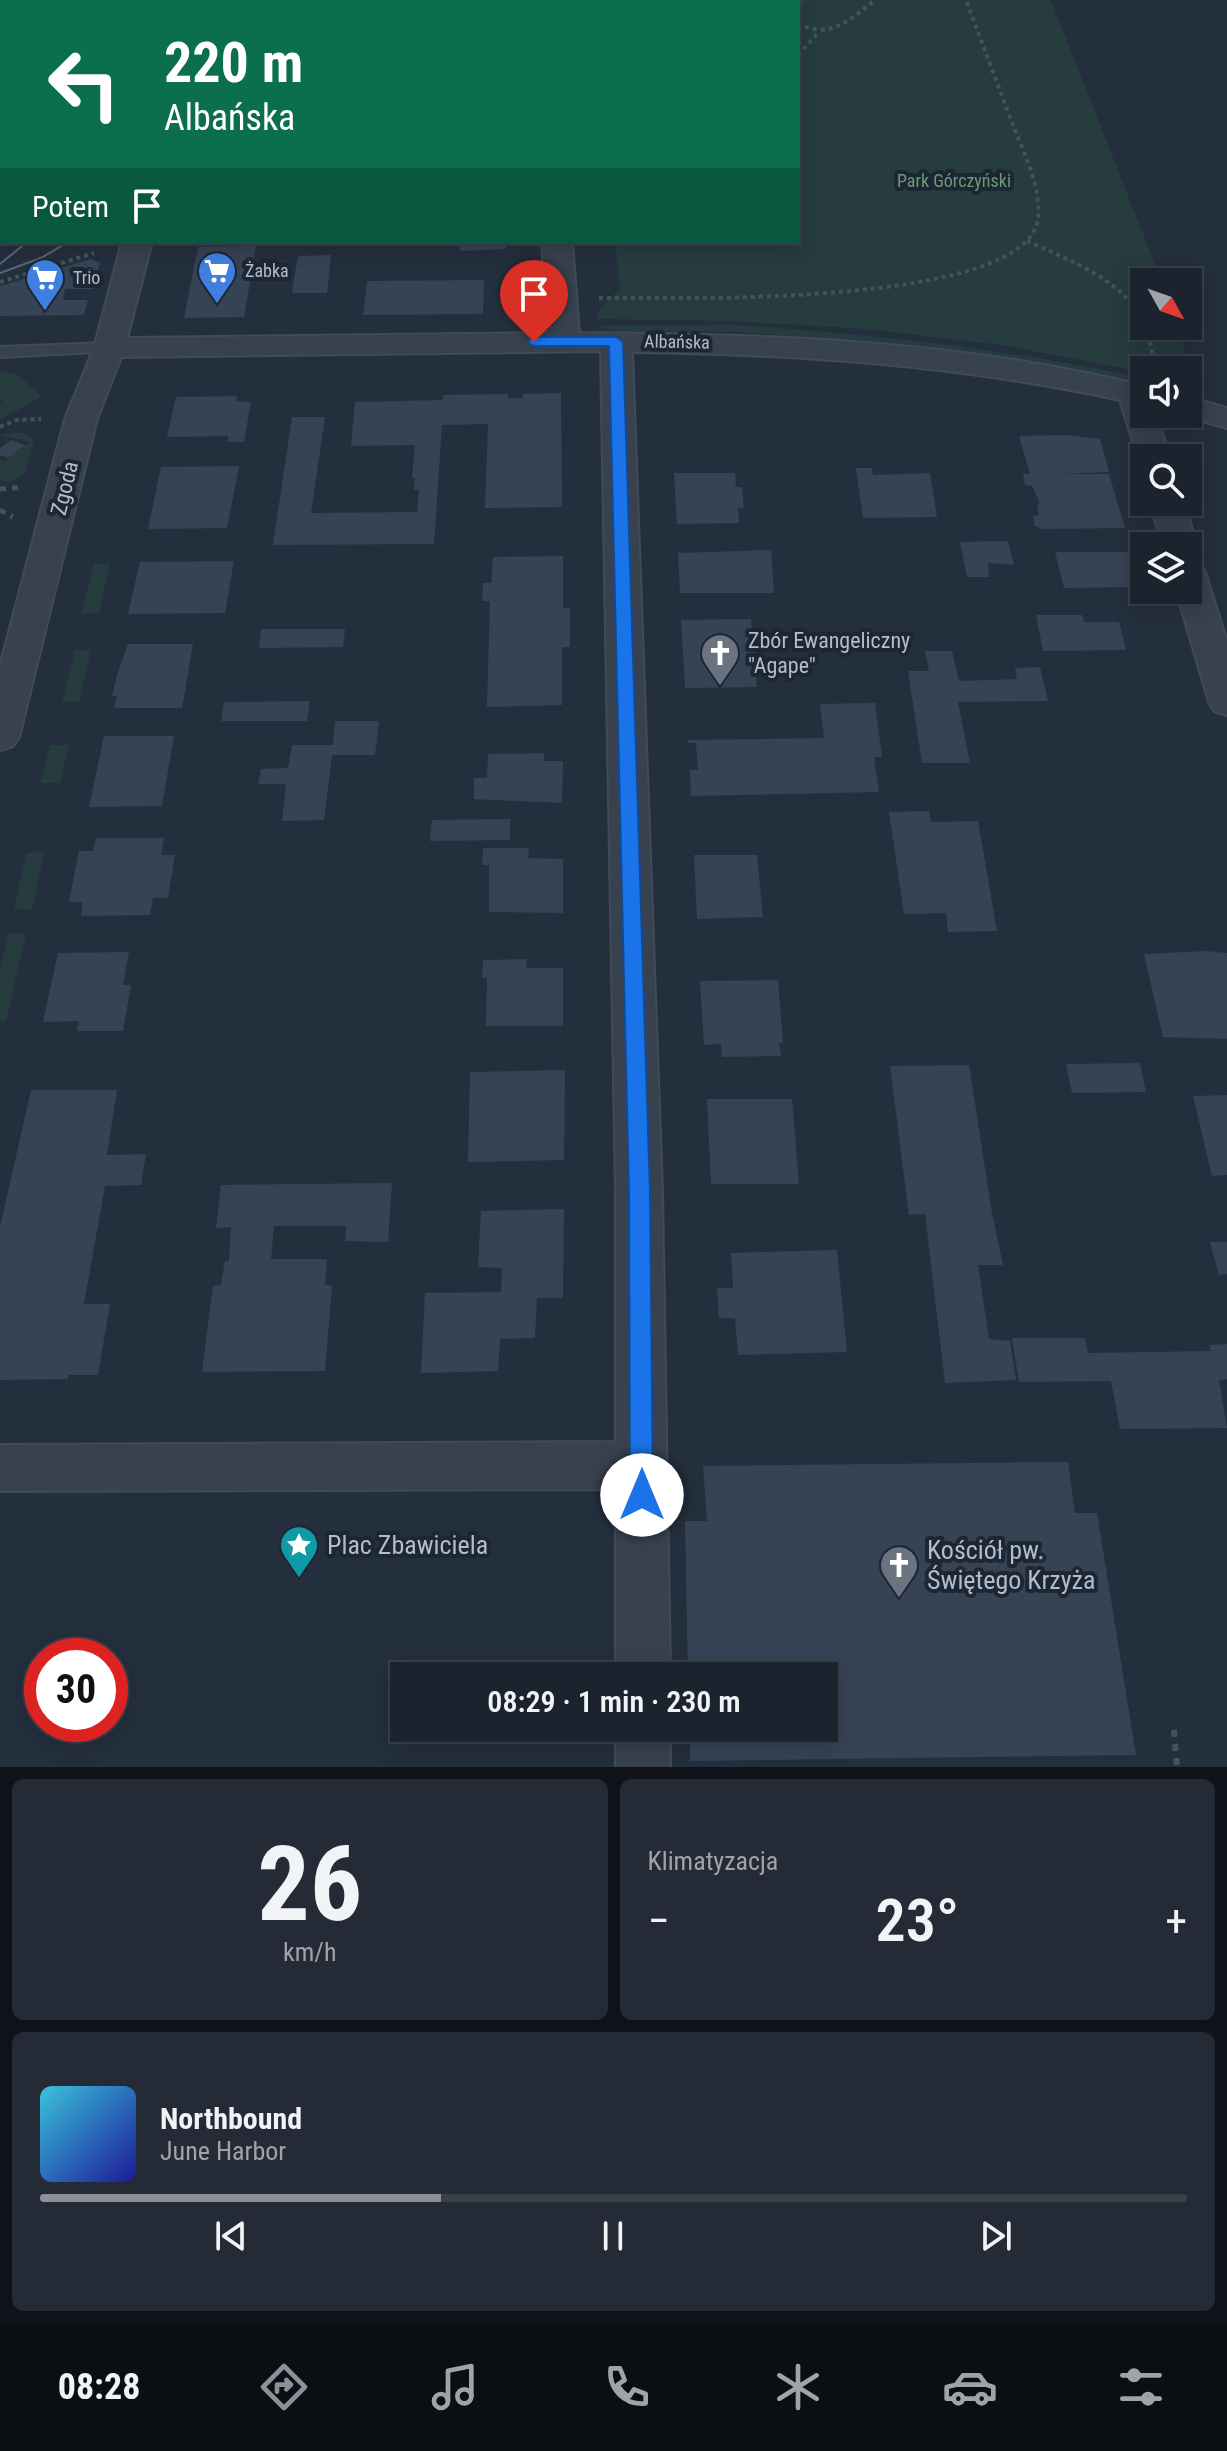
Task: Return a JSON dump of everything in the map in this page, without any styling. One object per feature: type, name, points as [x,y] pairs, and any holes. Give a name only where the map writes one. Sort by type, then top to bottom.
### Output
[{"type":"street","name":"Zgoda","points":[[0,737],[81,419],[109,348],[136,244]]},
{"type":"street","points":[[557,244],[564,342]]},
{"type":"street","name":"Albańska","points":[[109,348],[564,342],[777,344],[863,350],[1045,376],[1130,384]]},
{"type":"street","points":[[616,342],[639,1192],[643,1662]]},
{"type":"street","points":[[1202,411],[1227,418]]},
{"type":"street","points":[[1198,604],[1227,702]]},
{"type":"street","points":[[0,1468],[642,1465]]},
{"type":"street","points":[[643,1742],[643,1767]]},
{"type":"lane","points":[[0,352],[109,348]]},
{"type":"path","points":[[800,24],[819,32],[838,28],[875,0]]},
{"type":"path","points":[[596,298],[779,294],[905,285],[968,273],[990,264],[1027,241],[1035,230],[1039,202],[1034,182],[966,0]]},
{"type":"path","points":[[800,53],[819,32]]},
{"type":"path","points":[[1027,241],[1109,284],[1130,301]]},
{"type":"path","points":[[0,282],[98,252]]},
{"type":"path","points":[[0,427],[16,420],[50,419]]},
{"type":"path","points":[[0,489],[27,486]]},
{"type":"path","points":[[0,510],[18,519]]},
{"type":"path","points":[[1174,1730],[1177,1767]]},
{"type":"green space","name":"Park Górczyński","points":[[800,0],[1051,0],[1156,268],[1130,268],[1130,340],[1182,340],[1185,356],[1130,356],[1130,369],[1001,345],[868,329],[732,321],[596,319],[598,311],[620,289],[615,244],[800,244]]},
{"type":"green space","points":[[732,325],[883,337],[1083,366],[1130,375],[1130,381],[997,357],[867,341],[734,332],[616,331],[593,326]]},
{"type":"green space","points":[[0,370],[17,375],[42,396],[0,420],[0,403],[3,400],[0,398]]},
{"type":"green space","points":[[26,433],[34,440],[24,475],[10,482],[0,480],[0,460],[4,462],[30,442],[1,435]]},
{"type":"green space","points":[[110,563],[99,613],[82,613],[94,564]]},
{"type":"green space","points":[[75,650],[91,650],[79,702],[62,702]]},
{"type":"green space","points":[[50,745],[69,745],[60,783],[41,783]]},
{"type":"green space","points":[[44,852],[32,910],[14,909],[26,853]]},
{"type":"green space","points":[[8,934],[26,934],[6,1021],[0,1021],[0,971]]},
{"type":"building","points":[[459,244],[505,244],[506,249],[460,251]]},
{"type":"building","points":[[256,246],[244,317],[184,318],[198,247]]},
{"type":"building","points":[[331,255],[327,293],[292,293],[298,256]]},
{"type":"building","points":[[91,259],[100,263],[93,289],[65,289],[63,300],[88,300],[84,315],[0,316],[0,286]]},
{"type":"building","points":[[484,280],[483,314],[363,315],[367,281]]},
{"type":"building","points":[[561,393],[562,507],[485,508],[488,424],[442,425],[434,544],[273,545],[292,417],[325,417],[311,513],[417,512],[419,490],[414,490],[415,478],[412,478],[415,445],[351,446],[355,402],[443,400],[443,395],[508,394],[508,398],[523,398],[523,394]]},
{"type":"building","points":[[237,396],[236,401],[251,402],[244,442],[227,442],[229,436],[167,437],[176,397]]},
{"type":"building","points":[[1065,435],[1100,439],[1109,472],[1061,474],[1109,474],[1125,528],[1042,529],[1035,526],[1033,516],[1039,515],[1037,505],[1040,503],[1032,486],[1025,485],[1023,474],[1030,474],[1019,436]]},
{"type":"building","points":[[11,440],[25,445],[9,458],[0,455],[0,448]]},
{"type":"building","points":[[239,466],[227,528],[148,529],[161,467]]},
{"type":"building","points":[[856,468],[872,468],[873,475],[930,473],[937,517],[863,518]]},
{"type":"building","points":[[674,473],[735,473],[736,487],[742,487],[744,508],[738,508],[739,523],[677,524]]},
{"type":"building","points":[[1008,541],[1014,565],[988,563],[989,577],[967,577],[960,542]]},
{"type":"building","points":[[771,550],[774,593],[680,593],[678,553]]},
{"type":"building","points":[[1055,552],[1130,552],[1130,587],[1064,588]]},
{"type":"building","points":[[563,556],[563,608],[570,608],[570,647],[562,647],[562,705],[487,707],[490,601],[482,601],[483,583],[491,583],[493,557]]},
{"type":"building","points":[[234,561],[225,613],[128,614],[140,562]]},
{"type":"building","points":[[1036,615],[1082,615],[1084,622],[1119,622],[1126,650],[1043,651]]},
{"type":"building","points":[[751,619],[757,687],[685,688],[681,620]]},
{"type":"building","points":[[261,629],[345,629],[343,647],[259,648]]},
{"type":"building","points":[[128,644],[193,644],[182,708],[114,708],[117,696],[112,696]]},
{"type":"building","points":[[925,651],[952,651],[959,681],[1017,679],[1015,668],[1040,667],[1048,701],[958,702],[970,763],[922,763],[908,671],[929,671]]},
{"type":"building","points":[[310,701],[307,721],[221,721],[224,702]]},
{"type":"building","points":[[875,703],[882,757],[874,757],[879,792],[691,796],[690,770],[698,770],[696,743],[688,743],[688,740],[824,738],[820,704]]},
{"type":"building","points":[[335,721],[379,721],[375,755],[332,755],[324,820],[282,821],[286,784],[258,784],[261,769],[288,768],[292,745],[333,745]]},
{"type":"building","points":[[104,736],[174,736],[162,806],[89,807]]},
{"type":"building","points":[[544,753],[544,761],[563,761],[562,803],[474,799],[474,778],[487,778],[488,754]]},
{"type":"building","points":[[929,811],[931,822],[978,821],[997,931],[948,932],[946,913],[904,914],[889,812]]},
{"type":"building","points":[[510,819],[510,840],[430,841],[432,820]]},
{"type":"building","points":[[96,838],[164,838],[161,855],[175,855],[168,898],[153,898],[150,915],[81,916],[83,902],[69,902],[79,851],[93,851]]},
{"type":"building","points":[[483,848],[529,848],[528,858],[563,859],[563,913],[489,912],[489,865],[482,865]]},
{"type":"building","points":[[694,855],[757,855],[763,917],[697,919]]},
{"type":"building","points":[[129,952],[123,985],[131,985],[123,1031],[77,1031],[79,1021],[43,1022],[58,953]]},
{"type":"building","points":[[1227,953],[1227,1039],[1163,1037],[1144,954]]},
{"type":"building","points":[[527,959],[526,968],[563,968],[563,1026],[486,1026],[487,978],[482,978],[483,960]]},
{"type":"building","points":[[778,980],[783,1043],[779,1043],[781,1056],[722,1057],[721,1044],[704,1045],[700,981]]},
{"type":"building","points":[[1140,1063],[1146,1092],[1072,1093],[1066,1064]]},
{"type":"building","points":[[969,1065],[1003,1265],[978,1265],[989,1339],[1010,1341],[1016,1380],[945,1383],[925,1214],[909,1215],[890,1066]]},
{"type":"building","points":[[565,1070],[564,1160],[468,1162],[470,1072]]},
{"type":"building","points":[[31,1090],[117,1090],[107,1155],[146,1154],[141,1185],[105,1186],[84,1304],[110,1304],[98,1375],[68,1375],[68,1379],[0,1380],[0,1227]]},
{"type":"building","points":[[1227,1095],[1227,1175],[1212,1176],[1193,1096]]},
{"type":"building","points":[[707,1099],[792,1099],[799,1184],[711,1184]]},
{"type":"building","points":[[392,1183],[388,1242],[345,1241],[346,1226],[274,1226],[271,1259],[327,1259],[325,1285],[332,1285],[325,1371],[202,1372],[213,1286],[221,1285],[225,1261],[229,1261],[231,1227],[216,1228],[221,1185]]},
{"type":"building","points":[[564,1209],[563,1298],[537,1298],[535,1338],[500,1339],[498,1371],[421,1373],[425,1293],[501,1292],[502,1268],[478,1267],[481,1211]]},
{"type":"building","points":[[1210,1242],[1227,1242],[1227,1274],[1219,1275]]},
{"type":"building","points":[[837,1250],[847,1352],[738,1355],[735,1318],[719,1318],[717,1288],[733,1288],[731,1253]]},
{"type":"building","points":[[1012,1338],[1085,1338],[1088,1353],[1211,1351],[1209,1345],[1227,1344],[1227,1379],[1219,1380],[1227,1428],[1120,1429],[1111,1381],[1019,1382]]},
{"type":"building","name":"Kościół pw. Świętego Krzyża","points":[[1068,1462],[1075,1513],[1097,1513],[1136,1755],[690,1761],[690,1742],[838,1742],[838,1662],[688,1662],[685,1521],[707,1521],[703,1466]]},
{"type":"tram line","points":[[0,264],[25,244]]},
{"type":"tram line","points":[[0,273],[41,258],[65,244]]},
{"type":"place","name":"Żabka","points":[[217,305]]},
{"type":"place","name":"Trio","points":[[45,312]]},
{"type":"place","name":"Zbór Ewangeliczny \"Agape\"","points":[[720,687]]},
{"type":"place","name":"Plac Zbawiciela","points":[[299,1579]]},
{"type":"place","name":"Kościół pw. Świętego Krzyża","points":[[899,1599]]},
{"type":"route","points":[[534,342],[616,342],[639,1192],[642,1495]]}]
